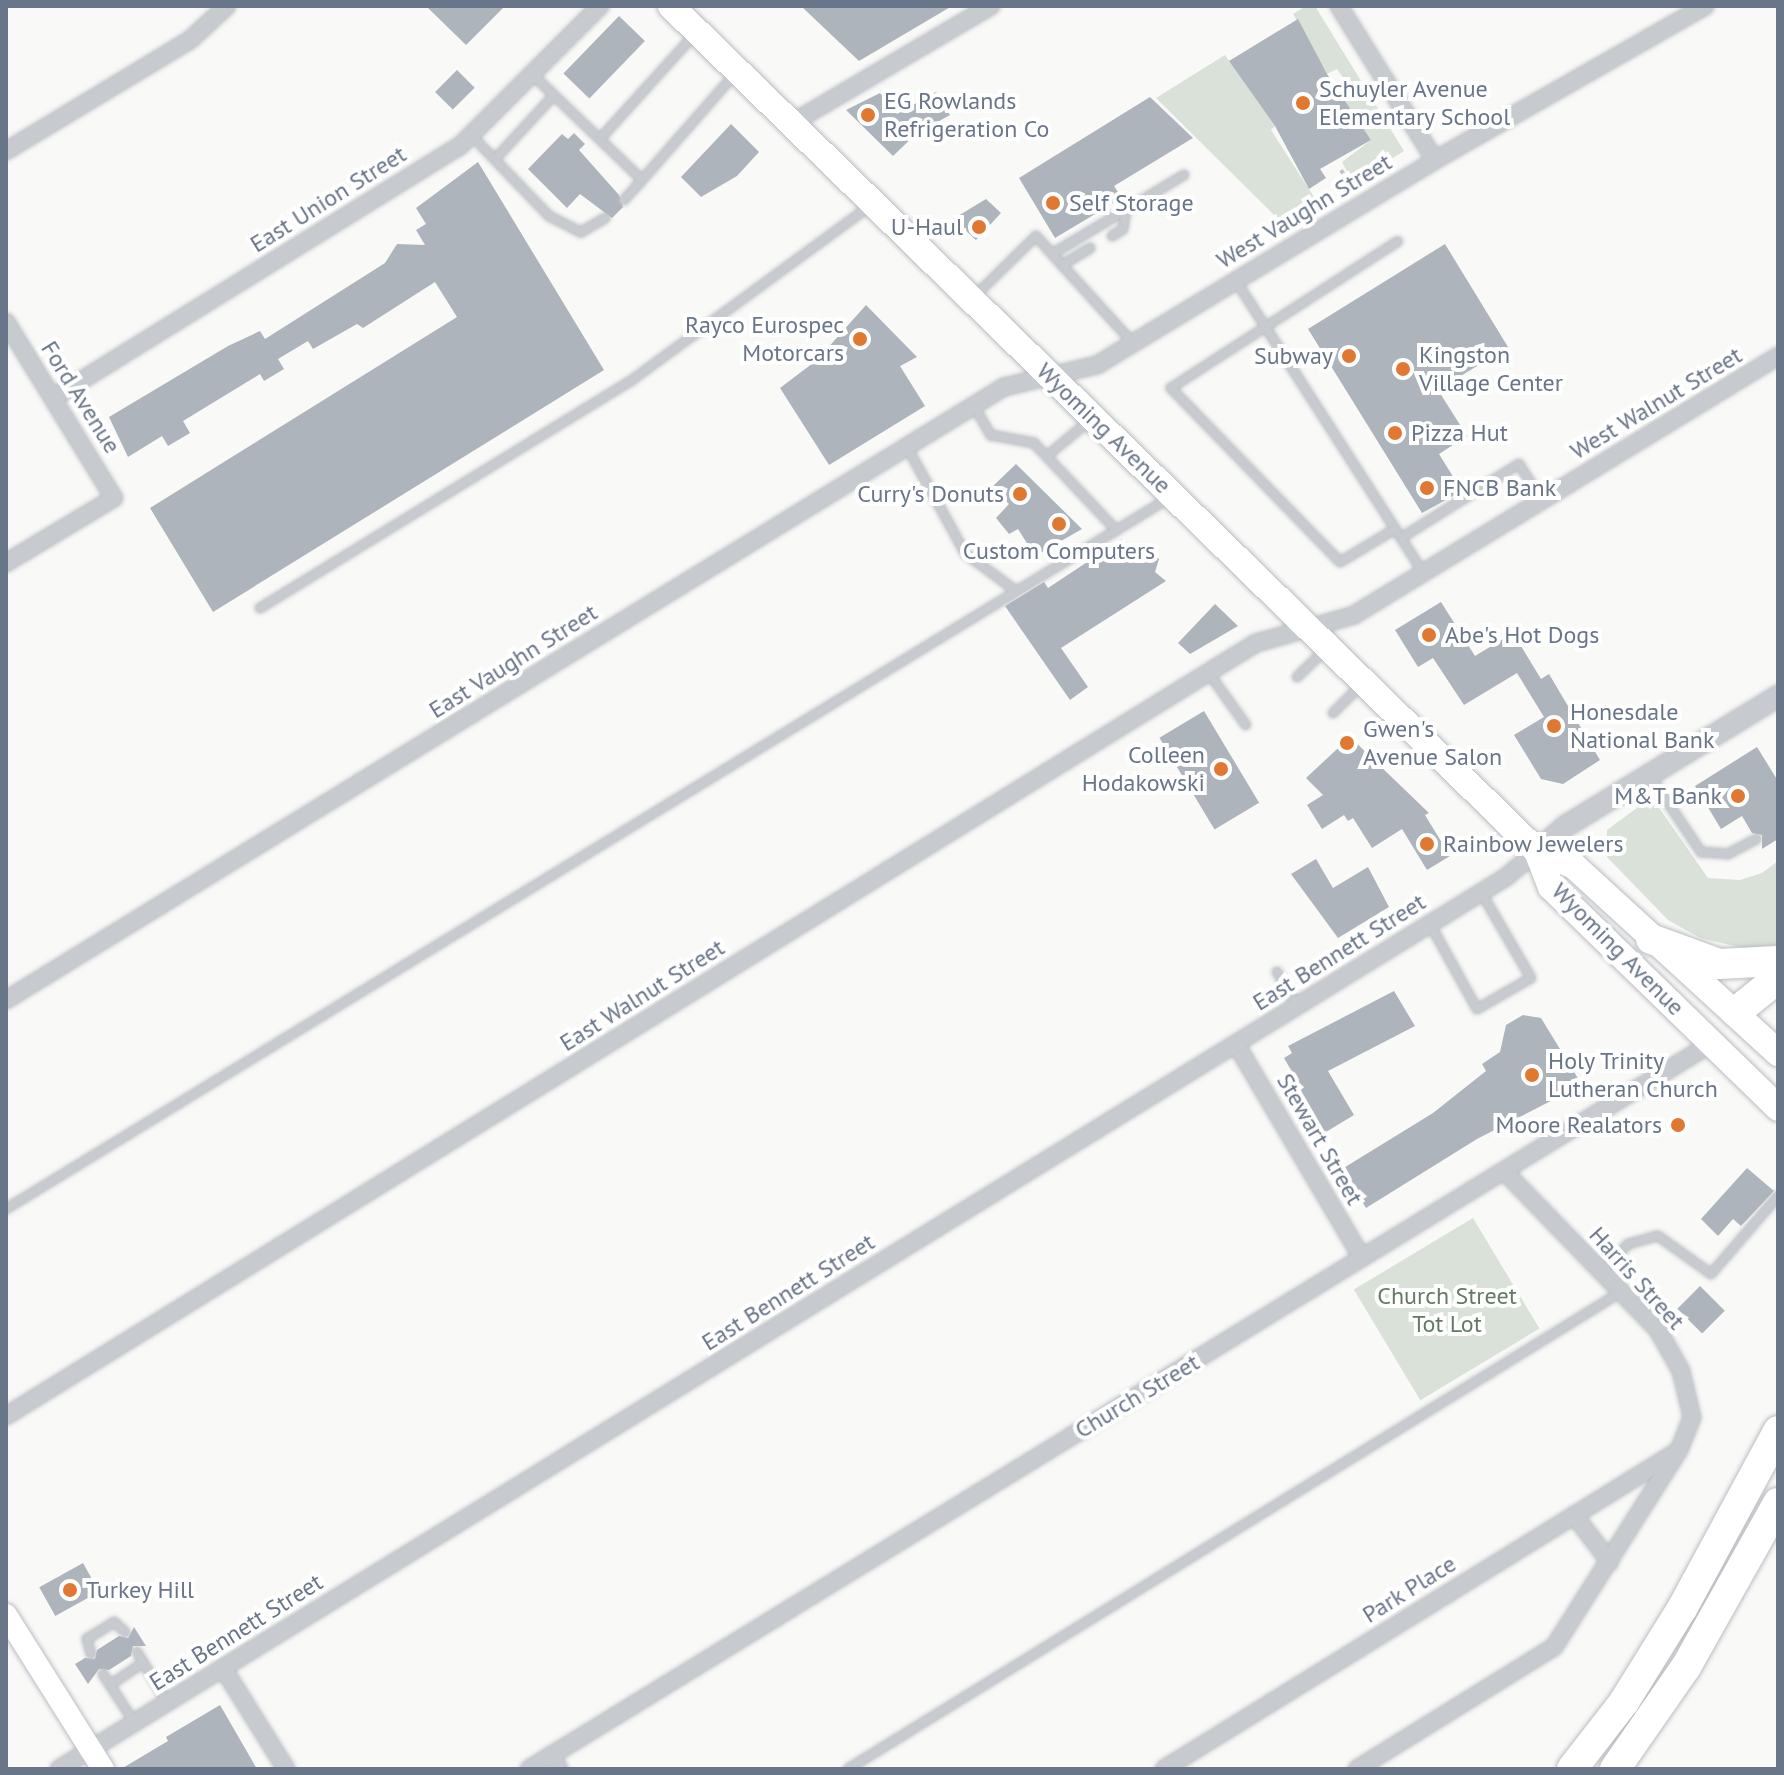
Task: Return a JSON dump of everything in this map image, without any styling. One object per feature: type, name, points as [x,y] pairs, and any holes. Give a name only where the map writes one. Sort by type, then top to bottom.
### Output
[{"type":"highway","points":[[1651,939],[1719,964],[1778,961]]},
{"type":"highway","points":[[1736,1012],[1778,978]]},
{"type":"highway","points":[[1572,1769],[1624,1702],[1683,1607],[1778,1431]]},
{"type":"highway","points":[[1615,1769],[1686,1667],[1778,1503]]},
{"type":"main road","name":"Wyoming Avenue","points":[[671,6],[974,297],[1093,418],[1537,851],[1574,866],[1778,1053]]},
{"type":"main road","name":"Wyoming Avenue","points":[[1537,851],[1551,887],[1778,1108]]},
{"type":"main road","name":"Church Street","points":[[1712,1043],[1736,1012]]},
{"type":"main road","points":[[6,1615],[97,1759]]},
{"type":"street","points":[[6,151],[190,40],[227,6]]},
{"type":"street","name":"East Union Street","points":[[53,398],[473,137],[600,6]]},
{"type":"street","points":[[792,123],[991,6]]},
{"type":"street","points":[[1339,6],[1435,160]]},
{"type":"street","name":"West Vaughn Street","points":[[1051,376],[1097,365],[1435,160],[1705,6]]},
{"type":"street","name":"Ford Avenue","points":[[6,322],[114,498],[6,563]]},
{"type":"street","name":"West Walnut Street","points":[[1308,627],[1354,615],[1778,356]]},
{"type":"street","name":"East Vaughn Street","points":[[6,1000],[1004,387],[1051,376]]},
{"type":"street","name":"East Walnut Street","points":[[6,1416],[1208,672],[1261,640],[1308,627]]},
{"type":"street","points":[[1537,851],[1566,826],[1778,696]]},
{"type":"street","name":"East Bennett Street","points":[[59,1769],[97,1759],[134,1723],[1430,924],[1537,851]]},
{"type":"street","name":"Church Street","points":[[529,1769],[555,1762],[1712,1043]]},
{"type":"street","name":"Stewart Street","points":[[1236,1044],[1362,1258]]},
{"type":"street","name":"Harris Street","points":[[1357,1769],[1554,1647],[1679,1450],[1692,1417],[1681,1371],[1658,1330],[1504,1171]]},
{"type":"street","name":"Park Place","points":[[1164,1769],[1679,1450]]},
{"type":"street","points":[[1574,1515],[1610,1562]]},
{"type":"street","points":[[223,1668],[286,1769]]},
{"type":"lane","points":[[600,139],[697,31]]},
{"type":"lane","points":[[624,200],[738,71]]},
{"type":"lane","points":[[533,75],[642,180]]},
{"type":"lane","points":[[497,157],[554,95]]},
{"type":"lane","points":[[473,137],[497,157],[549,216],[581,232],[605,218]]},
{"type":"lane","points":[[1052,254],[1184,175]]},
{"type":"lane","points":[[260,608],[632,380],[873,203]]},
{"type":"lane","points":[[1112,236],[1123,229],[1126,211]]},
{"type":"lane","points":[[974,297],[1036,236],[1133,343]]},
{"type":"lane","points":[[1395,529],[1340,562],[1171,388],[1398,241]]},
{"type":"lane","points":[[1062,265],[1090,248]]},
{"type":"lane","points":[[1236,281],[1423,573]]},
{"type":"lane","points":[[974,406],[991,435],[1000,440],[1023,437],[1047,456],[1116,530]]},
{"type":"lane","points":[[1047,456],[1093,418]]},
{"type":"lane","points":[[907,447],[965,553],[1016,591]]},
{"type":"lane","points":[[1401,538],[1519,464],[1542,501]]},
{"type":"lane","points":[[6,1209],[1173,496]]},
{"type":"lane","points":[[1297,677],[1329,647]]},
{"type":"lane","points":[[1208,672],[1246,725]]},
{"type":"lane","points":[[1333,713],[1364,682]]},
{"type":"lane","points":[[1649,775],[1701,852],[1728,854],[1756,839]]},
{"type":"lane","points":[[1430,924],[1477,1009],[1531,978],[1481,892]]},
{"type":"lane","points":[[1277,972],[1297,1006]]},
{"type":"lane","points":[[1602,1272],[1628,1244],[1658,1236],[1711,1274],[1778,1196]]},
{"type":"lane","points":[[848,1769],[1621,1292]]},
{"type":"lane","points":[[91,1654],[87,1639],[114,1622],[125,1632]]},
{"type":"lane","points":[[137,1652],[168,1702]]},
{"type":"lane","points":[[110,1685],[143,1663]]},
{"type":"lane","points":[[103,1674],[134,1723]]},
{"type":"path","points":[[1341,170],[1352,188]]},
{"type":"green space","points":[[1306,6],[1315,6],[1404,151],[1353,183],[1342,162],[1371,140],[1337,90],[1346,82],[1337,69],[1327,74],[1293,14]]},
{"type":"green space","points":[[1225,55],[1275,126],[1271,130],[1314,197],[1314,205],[1283,224],[1156,98]]},
{"type":"green space","points":[[1645,802],[1657,805],[1708,878],[1740,880],[1762,873],[1778,861],[1778,945],[1744,948],[1700,938],[1668,920],[1607,857],[1607,830]]},
{"type":"green space","name":"Church Street Tot Lot","points":[[1473,1218],[1539,1329],[1420,1400],[1354,1290]]},
{"type":"building","points":[[426,6],[505,6],[466,45]]},
{"type":"building","points":[[801,6],[952,6],[859,61]]},
{"type":"building","points":[[619,16],[645,41],[589,99],[563,74]]},
{"type":"building","name":"Schuyler Avenue Elementary School","points":[[1298,19],[1327,74],[1371,140],[1320,169],[1326,178],[1309,189],[1275,126],[1229,61]]},
{"type":"building","points":[[457,70],[475,88],[453,110],[435,92]]},
{"type":"building","points":[[936,92],[950,115],[916,134],[893,156],[846,110],[880,93],[897,114]]},
{"type":"building","points":[[1150,97],[1193,138],[1114,186],[1122,198],[1055,238],[1019,178]]},
{"type":"building","points":[[731,124],[759,152],[737,176],[701,197],[681,177]]},
{"type":"building","points":[[574,133],[585,144],[579,150],[619,195],[623,207],[612,218],[580,194],[567,208],[528,169],[562,134],[568,139]]},
{"type":"building","points":[[478,162],[604,370],[213,612],[150,508],[457,317],[435,282],[363,328],[357,324],[313,349],[308,341],[278,359],[284,369],[264,381],[260,374],[183,421],[190,433],[168,446],[162,436],[128,457],[109,417],[228,346],[260,331],[265,339],[385,263],[397,244],[425,245],[416,230],[426,224],[416,208]]},
{"type":"building","points":[[986,199],[1001,213],[976,240],[953,219]]},
{"type":"building","name":"Kingston Village Center","points":[[1445,244],[1508,347],[1438,390],[1467,436],[1439,454],[1462,491],[1422,513],[1308,329]]},
{"type":"building","points":[[866,305],[917,357],[900,366],[925,406],[829,465],[780,388],[817,360]]},
{"type":"building","points":[[1016,464],[1082,529],[1035,556],[1018,529],[1009,534],[996,518],[1009,504],[992,487]]},
{"type":"building","points":[[1122,539],[1133,551],[1146,546],[1159,559],[1155,572],[1166,581],[1061,648],[1088,687],[1070,700],[1005,606],[1044,582],[1048,588]]},
{"type":"building","points":[[1441,602],[1475,656],[1513,633],[1541,679],[1549,674],[1600,760],[1563,784],[1541,779],[1514,735],[1544,717],[1517,673],[1464,705],[1433,658],[1418,667],[1395,630]]},
{"type":"building","points":[[1215,604],[1238,626],[1190,654],[1178,643]]},
{"type":"building","points":[[1204,711],[1259,803],[1215,829],[1159,738]]},
{"type":"building","points":[[1350,737],[1429,813],[1425,815],[1450,856],[1427,870],[1402,829],[1372,848],[1353,818],[1348,821],[1344,815],[1322,829],[1307,805],[1323,795],[1306,778]]},
{"type":"building","name":"M&T Bank","points":[[1757,747],[1778,781],[1778,839],[1762,849],[1762,835],[1752,833],[1742,816],[1721,829],[1695,786]]},
{"type":"building","points":[[1316,859],[1333,888],[1368,867],[1389,907],[1338,938],[1291,874]]},
{"type":"building","points":[[1394,991],[1415,1026],[1328,1071],[1354,1115],[1316,1138],[1292,1095],[1302,1089],[1284,1058],[1292,1053],[1288,1046]]},
{"type":"building","points":[[1523,1015],[1541,1018],[1582,1085],[1477,1139],[1366,1208],[1342,1169],[1433,1113],[1486,1071],[1482,1064],[1500,1052],[1506,1025]]},
{"type":"building","points":[[1747,1168],[1774,1191],[1741,1226],[1733,1219],[1718,1236],[1701,1219]]},
{"type":"building","points":[[1700,1286],[1725,1311],[1702,1333],[1677,1309]]},
{"type":"building","name":"Turkey Hill","points":[[83,1563],[99,1592],[55,1616],[39,1587]]},
{"type":"building","name":"Turkey Hill","points":[[134,1627],[146,1646],[133,1646],[131,1656],[109,1670],[99,1669],[88,1684],[75,1664],[85,1658],[95,1659],[97,1650],[119,1636],[128,1638]]},
{"type":"building","points":[[220,1705],[257,1769],[121,1769],[168,1741],[166,1737]]},
{"type":"place","name":"Schuyler Avenue Elementary School","points":[[1303,103]]},
{"type":"place","name":"EG Rowlands Refrigeration Co","points":[[868,115]]},
{"type":"place","name":"Self Storage","points":[[1053,203]]},
{"type":"place","name":"U-Haul","points":[[979,227]]},
{"type":"place","name":"Rayco Eurospec Motorcars","points":[[860,339]]},
{"type":"place","name":"Subway","points":[[1349,356]]},
{"type":"place","name":"Kingston Village Center","points":[[1403,369]]},
{"type":"place","name":"Pizza Hut","points":[[1395,433]]},
{"type":"place","name":"FNCB Bank","points":[[1427,488]]},
{"type":"place","name":"Curry's Donuts","points":[[1020,494]]},
{"type":"place","name":"Custom Computers","points":[[1059,524]]},
{"type":"place","name":"Abe's Hot Dogs","points":[[1429,635]]},
{"type":"place","name":"Honesdale National Bank","points":[[1554,726]]},
{"type":"place","name":"Gwen's Avenue Salon","points":[[1347,743]]},
{"type":"place","name":"Colleen Hodakowski","points":[[1221,769]]},
{"type":"place","name":"M&T Bank","points":[[1738,796]]},
{"type":"place","name":"Rainbow Jewelers","points":[[1427,844]]},
{"type":"place","name":"Holy Trinity Lutheran Church","points":[[1532,1075]]},
{"type":"place","name":"Moore Realators","points":[[1678,1125]]},
{"type":"place","name":"Turkey Hill","points":[[70,1590]]}]
